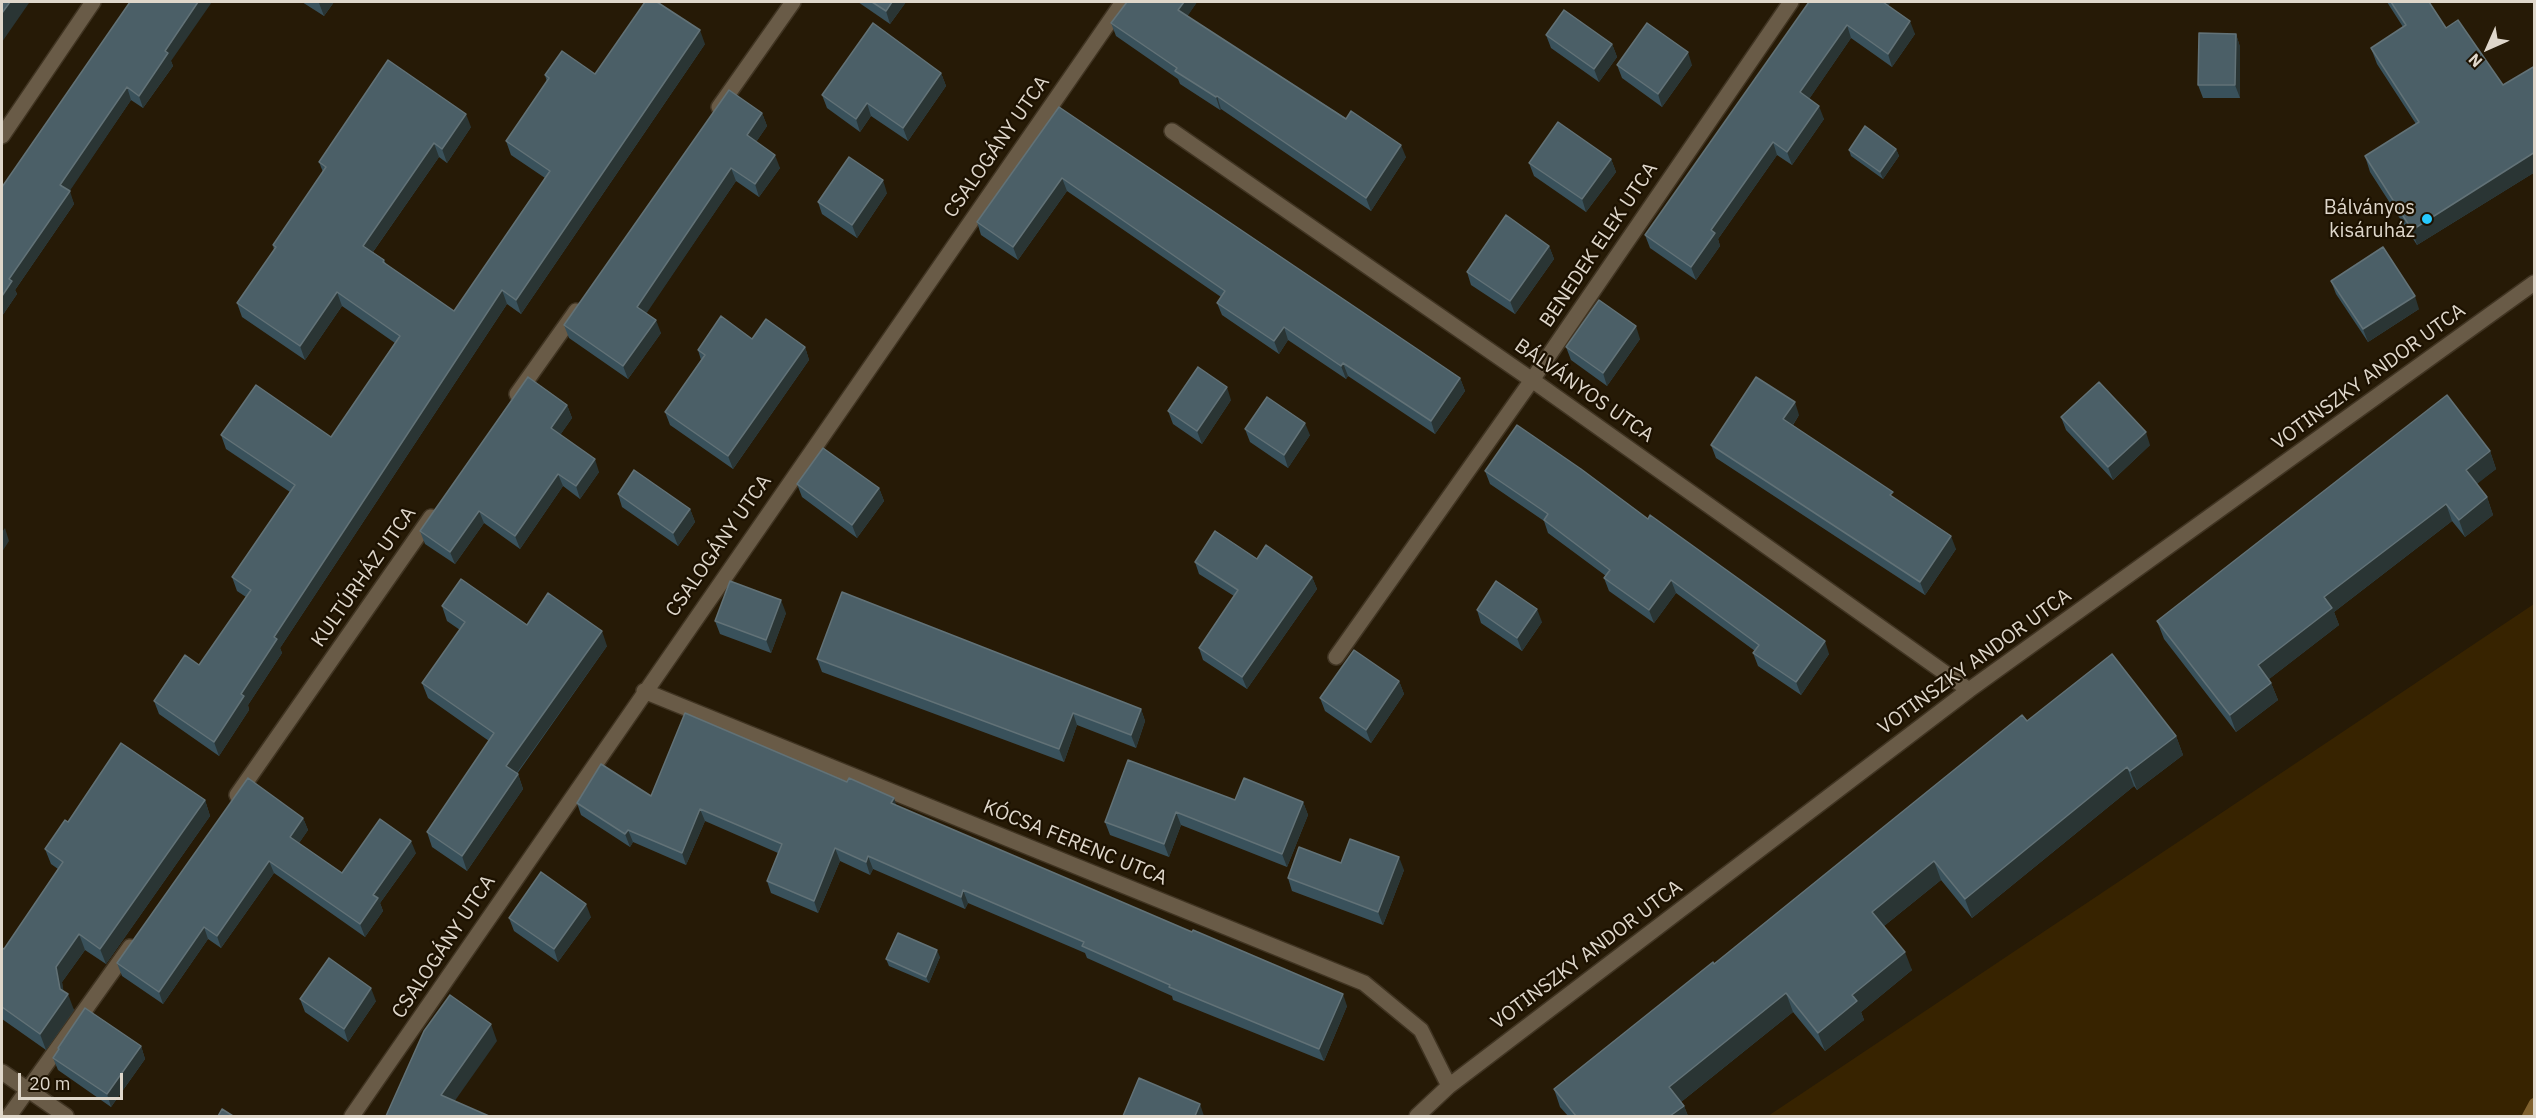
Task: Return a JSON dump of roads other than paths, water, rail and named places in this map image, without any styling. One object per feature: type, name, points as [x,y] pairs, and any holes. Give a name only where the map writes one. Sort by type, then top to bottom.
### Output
[{"type":"street","points":[[2,136],[93,2]]},
{"type":"street","points":[[710,119],[793,2]]},
{"type":"street","name":"CSALOGÁNY UTCA","points":[[352,1116],[1123,2]]},
{"type":"street","name":"BENEDEK ELEK UTCA","points":[[1336,657],[1532,380],[1791,2]]},
{"type":"street","name":"BÁLVÁNYOS UTCA","points":[[1172,131],[1532,380],[1969,690]]},
{"type":"street","name":"VOTINSZKY ANDOR UTCA","points":[[1417,1116],[1449,1086],[1969,690],[2535,283]]},
{"type":"street","points":[[511,404],[586,296]]},
{"type":"street","name":"KULTÚRHÁZ UTCA","points":[[229,806],[442,502]]},
{"type":"street","name":"KÓCSA FERENC UTCA","points":[[644,691],[1364,983],[1421,1030],[1449,1086]]},
{"type":"street","points":[[9,1116],[139,934]]},
{"type":"street","points":[[2,1072],[66,1116]]},
{"type":"waterway","points":[[2527,1116],[2534,1103]]},
{"type":"place","name":"Bálványos kisáruház","points":[[2427,219]]}]
